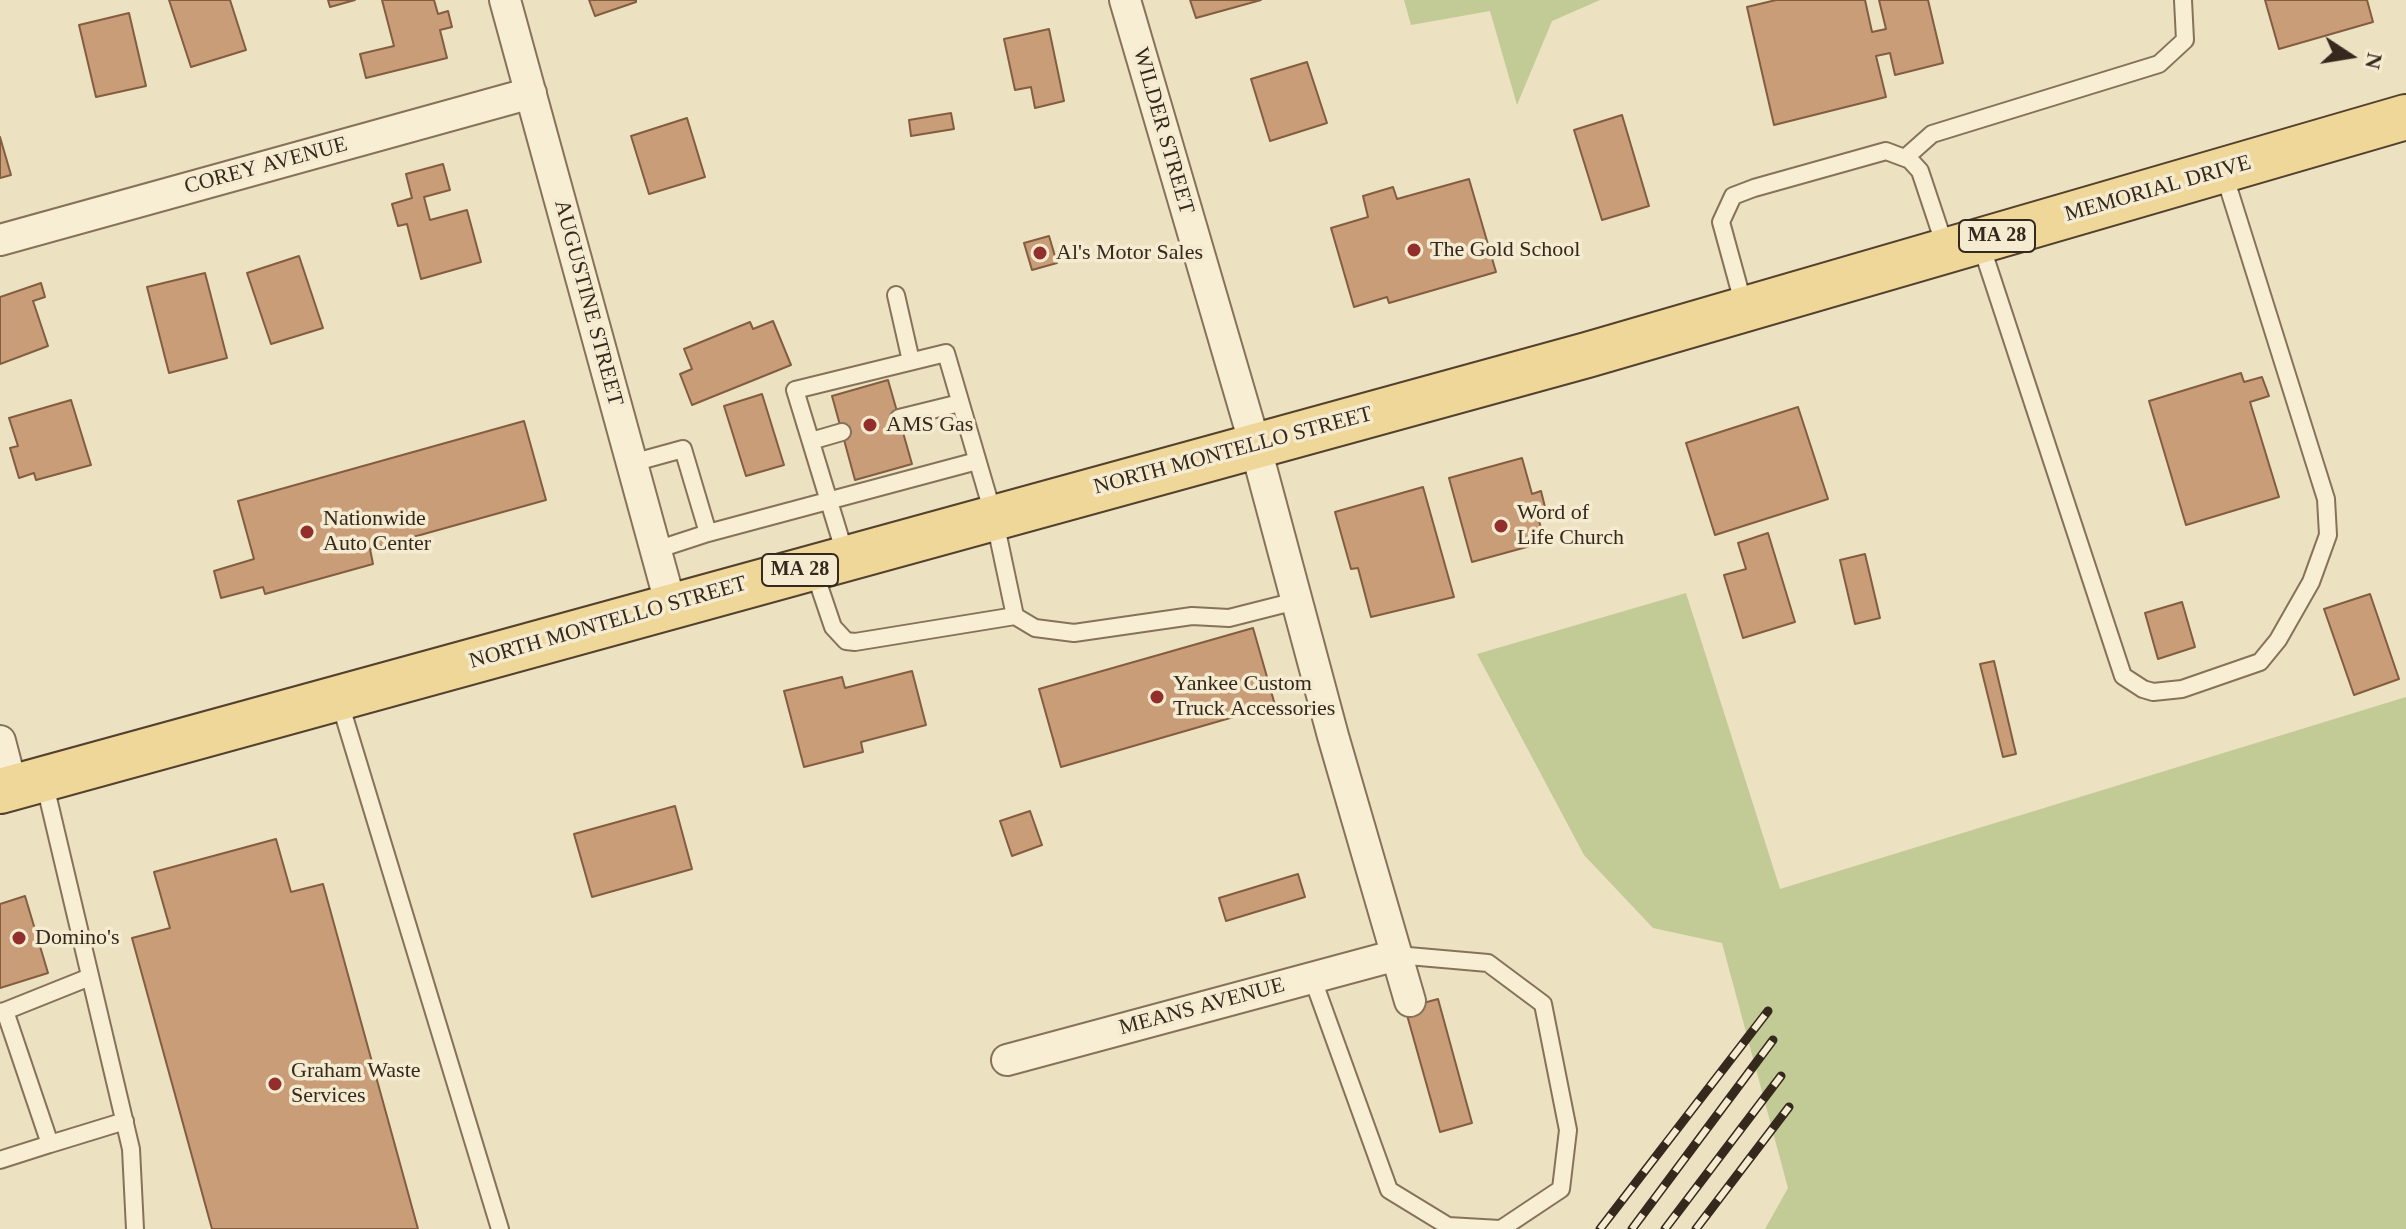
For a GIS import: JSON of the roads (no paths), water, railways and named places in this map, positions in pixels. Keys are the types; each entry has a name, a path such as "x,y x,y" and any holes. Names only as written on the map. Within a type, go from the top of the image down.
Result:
{"main road":[{"name":"MEMORIAL DRIVE","path":"1587,355 2406,117"},
{"name":"NORTH MONTELLO STREET","path":"19,786 1587,355"}],"street":[{"name":"AUGUSTINE STREET","path":"505,0 671,606"},
{"name":"WILDER STREET","path":"1125,0 1255,445 1410,1001"},
{"name":"COREY AVENUE","path":"0,240 531,93"},
{"path":"0,741 19,786"},
{"name":"MEANS AVENUE","path":"1007,1060 1397,955"}],"lane":[{"path":"1905,158 1932,134 2159,64 2185,40 2183,0"},
{"path":"1745,309 1721,222 1733,196 1886,151 1910,160 1920,171 1963,245 2123,676 2153,692 2182,689 2260,662 2278,640 2311,582 2328,535 2326,499 2223,170"},
{"path":"896,295 911,361"},
{"path":"1015,616 994,517 946,353 795,390 829,501 833,627 846,641 1015,616 1035,628 1074,633 1192,616 1229,618 1296,601"},
{"path":"899,418 960,403"},
{"path":"811,441 842,432"},
{"path":"632,463 683,449 708,533"},
{"path":"656,550 708,533 977,461"},
{"path":"339,698 500,1229"},
{"path":"19,786 90,977 131,1149 135,1229"},
{"path":"1312,977 1389,1190 1448,1226 1500,1229 1561,1189 1568,1130 1543,1004 1488,963 1397,955"},
{"path":"50,1144 2,1012 90,977"},
{"path":"0,1160 125,1121"}],"railway":[{"path":"1600,1229 1768,1011"},
{"path":"1632,1229 1773,1040"},
{"path":"1665,1229 1781,1076"},
{"path":"1696,1229 1789,1107"}],"place":[{"name":"The Gold School","path":"1414,250"},
{"name":"Al's Motor Sales","path":"1040,253"},
{"name":"AMS Gas","path":"870,425"},
{"name":"Word of Life Church","path":"1501,526"},
{"name":"Nationwide Auto Center","path":"307,532"},
{"name":"Yankee Custom Truck Accessories","path":"1157,697"},
{"name":"Domino's","path":"19,938"},
{"name":"Graham Waste Services","path":"275,1084"}]}
